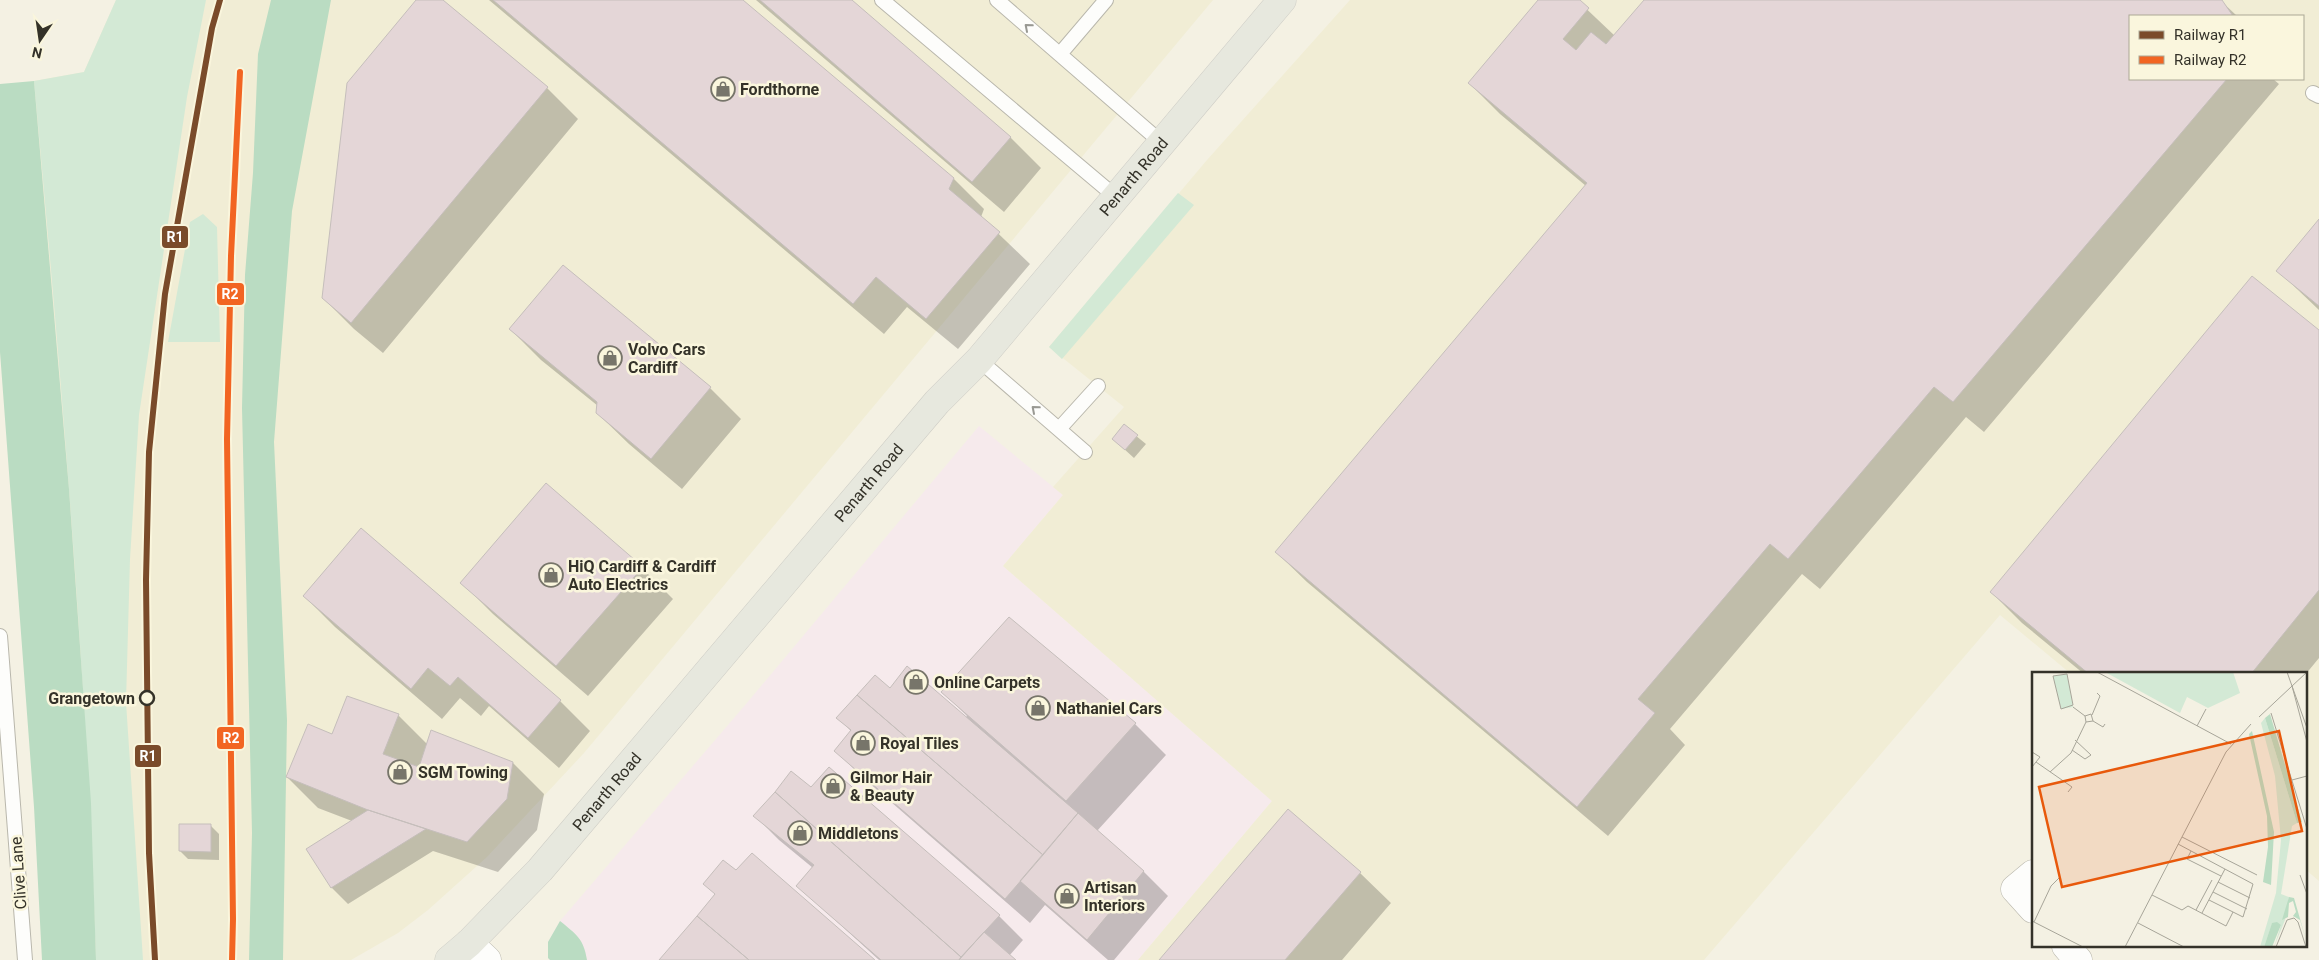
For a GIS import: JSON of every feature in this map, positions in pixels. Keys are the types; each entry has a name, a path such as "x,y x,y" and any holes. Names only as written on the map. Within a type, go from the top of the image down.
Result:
{"main road":[{"name":"Penarth Road","path":"468,954 938,402 980,360 1282,0"}],"street":[{"path":"2032,875 2015,889 2032,908"},
{"path":"2068,948 2078,960"}],"lane":[{"path":"882,0 1116,197"},
{"path":"997,0 1162,142"},
{"path":"1060,54 1106,0"},
{"path":"980,360 1085,452"},
{"path":"1059,429 1098,386"},
{"name":"Clive Lane","path":"0,636 25,960"}],"shaded area":[{"path":"116,0 1213,0 584,753 487,857 428,910 398,933 351,960 96,960 91,803 69,489 34,81 84,72"},
{"path":"1350,0 2319,0 2319,881 2306,870 2306,672 2069,672 2000,615 1704,960 1138,960 1272,801 1003,566 1063,495 1053,487 1124,407 1049,347 1207,160"},
{"path":"979,426 1063,495 1003,566 1272,801 1138,960 550,960 548,958 548,942 560,921 746,704"}],"green space":[{"path":"116,0 206,0 187,97 139,415 130,559 126,702 143,960 96,960 92,850 79,630 54,301 34,81 84,72"},
{"path":"271,0 331,0 292,211 274,442 287,720 283,960 249,960 252,833 242,408 245,275 253,173 258,54"},
{"path":"34,81 69,489 91,803 96,960 42,960 34,807 0,352 0,84"},
{"path":"1178,193 1194,205 1062,359 1049,347"},
{"path":"203,214 217,227 220,342 168,342 190,222"},
{"path":"560,921 581,942 587,960 550,960 548,958 548,942"}],"building":[{"path":"416,0 443,0 548,87 351,323 322,298 347,83"},
{"name":"Fordthorne","path":"493,0 743,0 954,178 949,189 1000,232 926,319 876,277 853,304"},
{"path":"760,0 852,0 1011,137 972,182"},
{"path":"1538,0 1580,0 1589,8 1563,39 1576,50 1591,32 1606,44 1644,0 2222,0 2232,15 2129,15 2129,80 2226,80 1953,402 1934,387 1788,559 1770,544 1638,699 1655,713 1577,807 1275,552 1587,183 1468,83"},
{"path":"2319,219 2319,306 2276,271"},
{"name":"Volvo Cars Cardiff","path":"563,265 711,387 651,459 596,413 597,402 509,329"},
{"path":"2252,276 2319,330 2319,590 2253,672 2087,672 1990,592"},
{"path":"1124,424 1138,435 1125,450 1112,439"},
{"name":"HiQ Cardiff & Cardiff Auto Electrics","path":"546,483 643,567 556,666 460,583"},
{"path":"361,528 561,700 528,738 458,677 450,686 428,668 411,689 303,596"},
{"name":"Nathaniel Cars","path":"1009,617 1136,723 1066,801 941,692"},
{"path":"907,666 1078,813 1043,855 857,695 875,675 890,688"},
{"path":"857,695 1043,855 1005,899 834,751 851,730 836,718"},
{"name":"SGM Towing","path":"347,696 399,714 383,754 419,767 431,730 513,762 507,799 467,842 368,810 286,777 308,724 332,734"},
{"path":"829,767 1000,915 961,957 775,792 791,771 811,787"},
{"path":"775,792 961,957 959,960 881,960 796,886 814,865 753,816"},
{"path":"1288,809 1361,872 1285,960 1159,960"},
{"path":"368,810 426,829 331,888 306,849"},
{"path":"1078,813 1144,871 1087,940 1020,881"},
{"path":"179,824 211,824 211,852 179,851"},
{"path":"752,853 875,960 749,960 697,916 715,894 703,884 723,860 736,870"},
{"path":"697,916 749,960 659,960"},
{"path":"984,932 1016,960 959,960"}],"rail line":[{"name":"R1","path":"155,960 149,853 146,580 149,452 165,294 212,28 220,0"},
{"name":"R2","path":"232,960 227,439 231,256 240,72"}],"place":[{"name":"Fordthorne","path":"723,89"},
{"name":"Volvo Cars Cardiff","path":"610,358"},
{"name":"HiQ Cardiff & Cardiff Auto Electrics","path":"551,575"},
{"name":"Online Carpets","path":"916,682"},
{"name":"Grangetown","path":"147,698"},
{"name":"Nathaniel Cars","path":"1038,708"},
{"name":"Royal Tiles","path":"863,743"},
{"name":"SGM Towing","path":"400,772"},
{"name":"Gilmor Hair & Beauty","path":"833,786"},
{"name":"Middletons","path":"800,833"},
{"name":"Artisan Interiors","path":"1067,896"}]}
